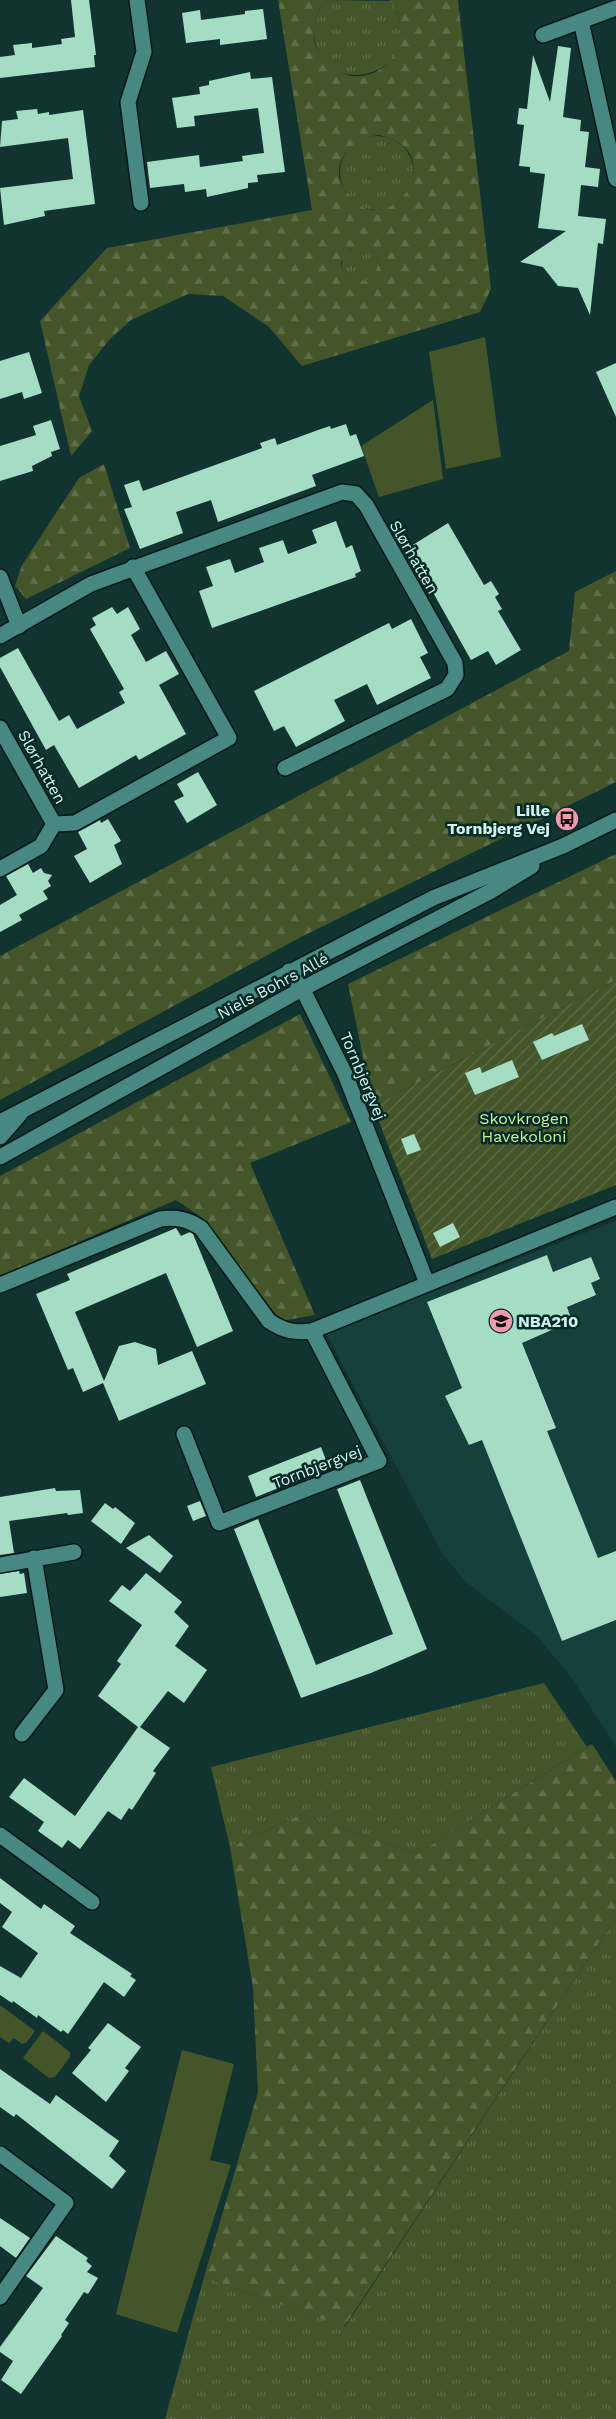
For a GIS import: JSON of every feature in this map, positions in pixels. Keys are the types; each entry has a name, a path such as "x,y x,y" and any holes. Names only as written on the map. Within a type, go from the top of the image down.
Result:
{"street":[{"path":"137,0 144,52 128,102 142,203"},
{"path":"543,35 616,8"},
{"path":"581,21 609,124 616,179"},
{"name":"Slørhatten","path":"0,636 91,584 133,567 342,492 356,494 366,505 455,663 456,675 447,689 285,768"},
{"name":"Slørhatten","path":"54,824 76,823 229,738 133,567"},
{"path":"0,578 19,626"},
{"name":"Slørhatten","path":"0,728 54,824"},
{"name":"Niels Bohrs Allé","path":"0,1122 433,898 563,846 616,820"},
{"name":"Slørhatten","path":"0,869 41,846 54,824"},
{"name":"Niels Bohrs Allé","path":"0,1157 302,989 491,891 563,846"},
{"name":"Tornbjergvej","path":"289,971 302,989 345,1074 427,1283"},
{"path":"0,1137 24,1109"},
{"path":"0,1285 160,1219 176,1217 188,1219 202,1228 269,1321 282,1330 295,1333 312,1330 616,1207"},
{"name":"Tornbjergvej","path":"184,1434 220,1523 379,1461 312,1330"},
{"path":"0,1565 74,1552"},
{"path":"22,1734 56,1690 34,1558"},
{"path":"0,1835 92,1902"},
{"path":"0,2154 66,2202 0,2297"}],"shaded area":[{"path":"616,1221 616,1747 569,1674 536,1635 466,1582 442,1553 326,1333"}],"green space":[{"path":"278,0 327,0 320,8 315,23 314,39 317,49 324,60 342,73 358,76 374,73 387,64 397,51 401,35 399,18 389,0 458,0 491,289 480,312 302,366 269,327 223,296 188,294 131,320 110,339 89,365 79,396 92,431 71,456 40,321 107,248 312,210","holes":["379,135 402,145 412,159 413,176 407,192 394,204 379,210 361,207 345,191 340,181 339,171 345,154 352,147 360,141","361,246 372,250 378,261 372,276 361,282 354,281 348,277 341,263 349,249"]},
{"path":"327,0 390,1 401,26 400,46 389,62 373,72 354,75 336,70 321,57 314,35 314,25 319,11"},
{"path":"377,136 398,142 408,152 414,173 408,194 398,204 377,210 356,204 346,194 340,173 346,152 356,142"},
{"path":"360,246 367,247 373,251 377,257 377,271 373,277 367,281 360,282 353,281 347,277 343,271 342,264 343,257 347,251 353,247"},
{"path":"485,337 501,457 446,469 429,352"},
{"path":"433,400 443,479 379,497 361,446"},
{"path":"104,464 130,548 26,599 15,586 22,565 79,478"},
{"path":"616,571 616,782 301,937 0,1100 0,956 569,651 575,592"},
{"path":"616,854 616,980 373,1106 348,984"},
{"name":"Skovkrogen Havekoloni","path":"616,980 616,1185 432,1259 373,1106"},
{"path":"300,1014 351,1122 250,1163 315,1315 281,1321 200,1216 176,1200 0,1276 0,1176"},
{"path":"544,1683 587,1747 417,1854 302,1814 230,1847 211,1767"},
{"path":"592,1744 616,1781 616,1917 344,2327 204,2277 258,2092 253,1988 230,1847 302,1814 417,1854"},
{"path":"616,1917 616,2419 165,2419 204,2277 345,2327"},
{"path":"0,2005 35,2031 26,2043 22,2044 14,2038 9,2043 0,2037"},
{"path":"43,2031 70,2052 70,2057 55,2077 49,2078 23,2058"},
{"path":"182,2050 234,2064 210,2160 231,2165 177,2333 116,2314"}],"building":[{"path":"71,0 89,0 96,55 94,55 95,67 0,78 0,57 15,55 13,45 32,43 32,48 62,44 61,39 75,37"},
{"path":"263,9 267,39 220,45 220,39 186,43 182,13 200,10 201,20 245,14 245,11"},
{"path":"558,46 571,48 563,117 581,120 580,131 589,132 585,167 600,169 598,187 581,185 578,216 606,219 603,244 598,243 590,315 578,288 558,286 543,267 520,262 566,231 538,228 545,174 530,172 530,167 519,166 524,125 517,124 519,108 527,109 533,55 550,102"},
{"path":"250,72 251,79 272,77 285,172 257,175 258,182 248,183 248,188 207,197 206,189 185,192 184,184 150,188 147,162 199,155 200,167 243,161 242,156 264,153 258,108 194,116 195,126 177,128 172,98 200,94 199,87 209,85 209,81"},
{"path":"37,109 38,114 49,112 49,115 83,110 95,204 44,211 45,216 4,225 0,188 73,179 68,138 0,147 2,121 18,119 16,111"},
{"path":"29,352 42,393 24,399 22,392 0,399 0,361"},
{"path":"616,363 616,417 596,372"},
{"path":"51,420 60,449 51,452 52,456 32,466 33,471 0,481 0,446 36,435 33,426"},
{"path":"346,424 350,436 356,434 364,456 312,475 316,486 218,522 211,500 176,512 183,533 140,549 124,509 132,507 124,485 139,480 143,491 262,448 260,443 275,438 277,445 330,426 331,429"},
{"path":"336,521 346,548 352,545 361,571 355,574 356,577 212,628 199,591 213,586 206,567 230,559 235,573 264,562 259,548 283,540 288,554 317,543 312,530"},
{"path":"448,523 484,585 491,581 499,594 495,597 502,609 498,611 521,650 496,665 488,651 471,660 408,548"},
{"path":"112,607 117,614 128,607 140,629 131,635 146,662 166,651 179,674 159,685 186,734 139,760 136,755 79,788 54,745 46,750 0,667 0,658 18,648 59,721 69,715 77,729 125,703 119,692 124,689 90,629 96,625 92,618"},
{"path":"411,619 428,653 420,657 431,678 377,705 367,684 334,700 345,721 296,747 284,726 274,731 254,691 389,623 392,629"},
{"path":"198,772 217,805 187,823 174,801 184,796 177,784"},
{"path":"108,819 121,841 114,845 122,864 90,883 74,856 87,849 78,832 100,820 101,823"},
{"path":"28,864 33,873 41,868 44,873 52,875 48,881 51,886 43,891 48,899 19,915 22,920 0,932 0,905 17,895 6,876"},
{"path":"582,1024 589,1040 542,1060 533,1042 552,1033 554,1036"},
{"path":"512,1060 519,1077 475,1095 465,1073 480,1067 482,1073"},
{"path":"414,1134 421,1150 407,1155 401,1139"},
{"path":"453,1223 460,1237 440,1247 433,1233"},
{"path":"176,1228 181,1236 190,1232 193,1234 233,1331 197,1347 166,1273 75,1312 104,1381 119,1346 135,1342 156,1349 158,1365 192,1351 206,1384 119,1421 103,1383 83,1392 73,1368 68,1370 36,1294 70,1280 67,1274"},
{"path":"547,1255 553,1272 591,1257 600,1279 591,1283 596,1295 567,1307 572,1321 522,1343 556,1428 547,1431 598,1558 616,1551 616,1620 562,1641 482,1440 469,1445 445,1396 462,1388 427,1302"},
{"path":"321,1447 329,1468 256,1497 248,1476"},
{"path":"360,1480 427,1649 371,1673 301,1698 234,1529 258,1519 316,1665 393,1634 337,1489"},
{"path":"55,1488 56,1491 80,1490 83,1513 68,1515 67,1513 9,1521 14,1553 0,1555 0,1497"},
{"path":"200,1501 206,1516 193,1521 187,1506"},
{"path":"105,1503 113,1509 115,1507 135,1523 121,1544 91,1521"},
{"path":"149,1535 173,1556 160,1573 126,1548"},
{"path":"19,1571 20,1574 24,1573 27,1593 0,1597 0,1574"},
{"path":"146,1573 182,1602 174,1612 189,1626 175,1646 207,1670 184,1703 168,1691 140,1727 170,1748 153,1771 156,1773 132,1810 129,1808 121,1820 108,1811 80,1849 68,1840 62,1848 38,1831 44,1822 9,1797 24,1778 75,1816 138,1727 98,1696 121,1664 117,1661 142,1625 109,1601 122,1585 130,1591"},
{"path":"0,1878 41,1909 44,1904 75,1926 70,1933 132,1974 130,1976 136,1980 124,1997 104,1982 68,2034 63,2030 61,2032 38,2015 37,2018 13,2001 12,2003 0,1995 0,1966 21,1978 38,1953 2,1927 12,1912 0,1903"},
{"path":"108,2023 141,2047 125,2068 129,2071 106,2102 72,2073 91,2050 88,2048"},
{"path":"0,2069 50,2104 56,2095 119,2141 109,2156 126,2171 112,2189 16,2114 14,2117 0,2107"},
{"path":"0,2218 30,2238 16,2258 0,2246"},
{"path":"56,2236 88,2258 86,2261 92,2266 87,2272 98,2278 88,2294 84,2292 65,2320 69,2323 62,2336 21,2394 1,2380 13,2361 0,2352 0,2347 43,2288 26,2276"}],"place":[{"name":"Lille Tornbjerg Vej","path":"567,819"},
{"name":"NBA210","path":"501,1321"}]}
